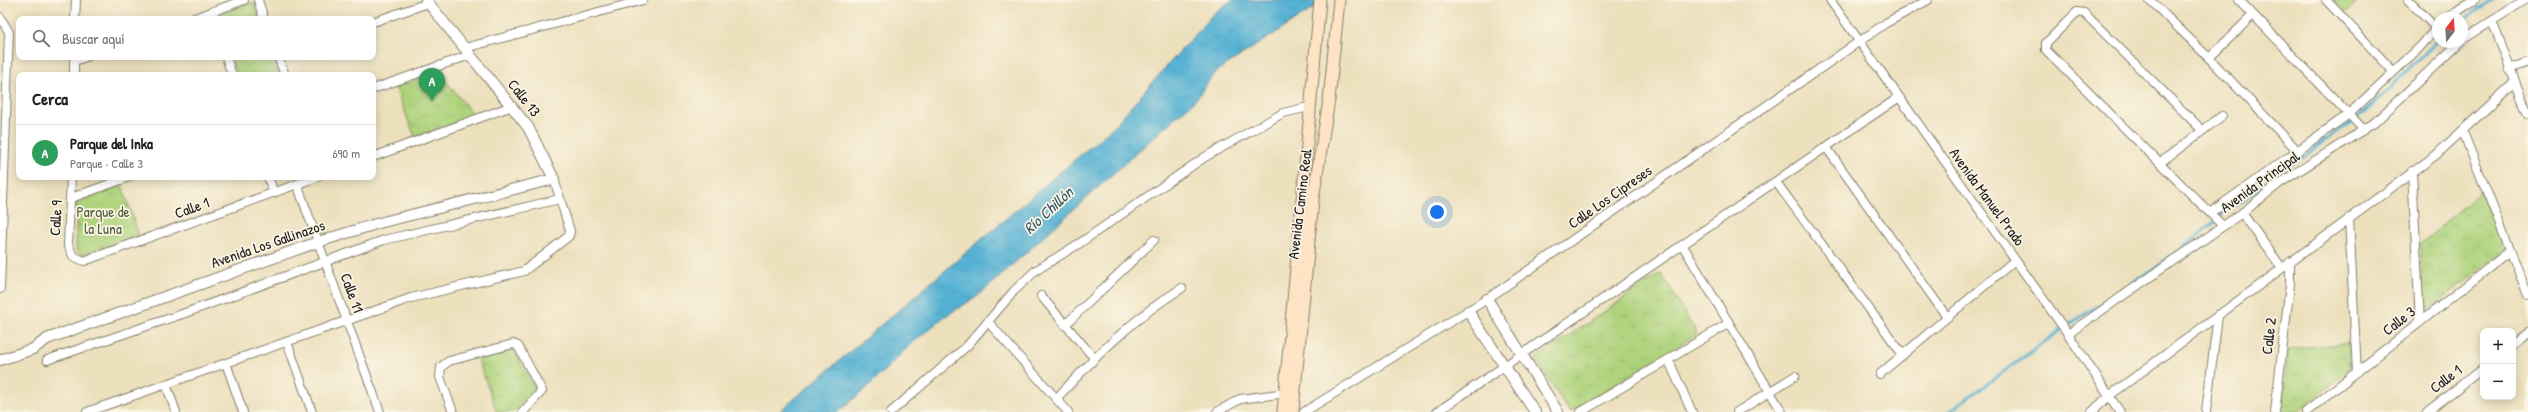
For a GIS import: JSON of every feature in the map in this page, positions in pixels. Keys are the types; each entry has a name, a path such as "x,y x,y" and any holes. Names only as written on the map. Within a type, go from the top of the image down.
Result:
{"main road":[{"name":"Avenida Camino Real","path":"1283,412 1286,393 1320,0"},
{"name":"Avenida Camino Real","path":"1293,412 1313,199 1329,100 1339,0"}],"street":[{"path":"75,16 76,0"},
{"path":"212,16 244,0"},
{"path":"258,0 263,16"},
{"path":"376,88 467,52 643,0"},
{"name":"Avenida Manuel Prado","path":"1830,0 1858,42 2068,334 2120,412"},
{"name":"Calle Los Cipreses","path":"1304,412 1487,299 1858,42 1886,23 1926,0"},
{"path":"2150,0 2209,58 2298,151"},
{"path":"2239,0 2361,128"},
{"path":"2326,0 2393,71"},
{"path":"2408,0 2432,22"},
{"path":"2456,12 2475,0"},
{"name":"Avenida Principal","path":"2468,36 2525,0"},
{"path":"376,21 427,1"},
{"name":"Calle 13","path":"347,321 411,298 524,270 565,241 570,231 554,179 528,127 427,1"},
{"path":"2202,130 2084,13 2078,12 2046,42 2046,50 2211,212 2222,226"},
{"path":"2209,58 2253,15"},
{"path":"0,17 3,29 9,32 0,289"},
{"path":"2492,21 2514,83 2528,115"},
{"name":"Avenida Principal","path":"2211,212 2351,116 2432,32"},
{"name":"Avenida Principal","path":"2068,334 2242,213 2310,163 2361,128 2383,116 2454,48"},
{"path":"74,60 74,72"},
{"path":"227,60 230,72"},
{"path":"279,60 284,72"},
{"path":"2509,69 2528,62"},
{"path":"2092,412 2109,396 2412,172 2463,132 2514,83"},
{"path":"1442,410 1505,365 1523,355 1898,98"},
{"path":"891,412 967,346 1014,291 1035,271 1080,243 1174,176 1276,117 1310,103"},
{"path":"376,156 512,106"},
{"path":"2160,162 2222,116"},
{"path":"2463,132 2528,295"},
{"path":"1826,147 1947,317"},
{"path":"2412,172 2420,322"},
{"name":"Avenida Los Gallinazos","path":"0,360 33,349 47,339 318,242 380,223 554,179"},
{"name":"Calle 9","path":"72,180 68,245 70,252 76,259"},
{"path":"71,198 121,180"},
{"path":"269,180 274,193"},
{"name":"Calle 1","path":"76,259 84,261 308,180"},
{"path":"1776,182 1903,355"},
{"name":"Calle 11","path":"297,184 380,412"},
{"path":"47,360 188,312 325,260 415,232 560,199"},
{"path":"2242,213 2282,268"},
{"path":"2349,218 2357,372"},
{"path":"1065,325 1154,240"},
{"path":"1683,246 1782,412"},
{"name":"Calle 3","path":"2306,412 2510,251"},
{"path":"1880,374 2014,260"},
{"name":"Calle 2","path":"2275,412 2290,284 2290,262"},
{"path":"1056,399 1094,358 1152,306 1182,288"},
{"path":"1041,296 1094,358"},
{"path":"1487,299 1558,412"},
{"path":"1468,311 1535,412"},
{"path":"2206,412 2218,316"},
{"path":"87,412 107,409 166,384 347,321"},
{"path":"988,323 1068,412"},
{"path":"1581,412 1669,361 1730,323"},
{"path":"2516,342 2528,332"},
{"path":"287,342 312,412"},
{"path":"453,412 440,377 441,367 449,361 513,344 518,346 542,391 523,412"},
{"path":"1669,361 1692,412"},
{"path":"226,363 243,412"},
{"name":"Calle 1","path":"2427,412 2480,370"},
{"path":"1737,412 1795,376"},
{"path":"166,384 176,412"},
{"path":"1217,412 1240,398 1286,393"}],"green space":[{"path":"2333,0 2358,0 2346,13"},
{"path":"253,2 258,16 216,16"},
{"path":"232,60 274,60 278,72 236,72"},
{"path":"439,72 474,116 415,137 395,87"},
{"name":"Parque de la Luna","path":"122,185 139,236 82,255 76,251 76,202"},
{"path":"2481,191 2505,250 2424,313 2420,245"},
{"path":"1661,273 1697,334 1570,412 1535,359"},
{"path":"2349,343 2350,369 2298,412 2280,412 2289,349"},
{"path":"514,350 536,390 514,412 497,412 478,360"}],"water":[{"name":"Río Chillón","path":"1232,0 1326,0 1214,73 1197,98 978,296 944,317 910,345 866,389 838,412 779,412 1111,129 1214,13"}],"waterway":[{"path":"2468,16 2493,0"},
{"path":"1948,412 2064,328 2166,261 2217,220 2223,212 2258,190 2275,174 2308,154 2332,134 2349,125 2376,102 2432,45"}],"place":[{"name":"Parque del Inka","path":"432,101"}]}
